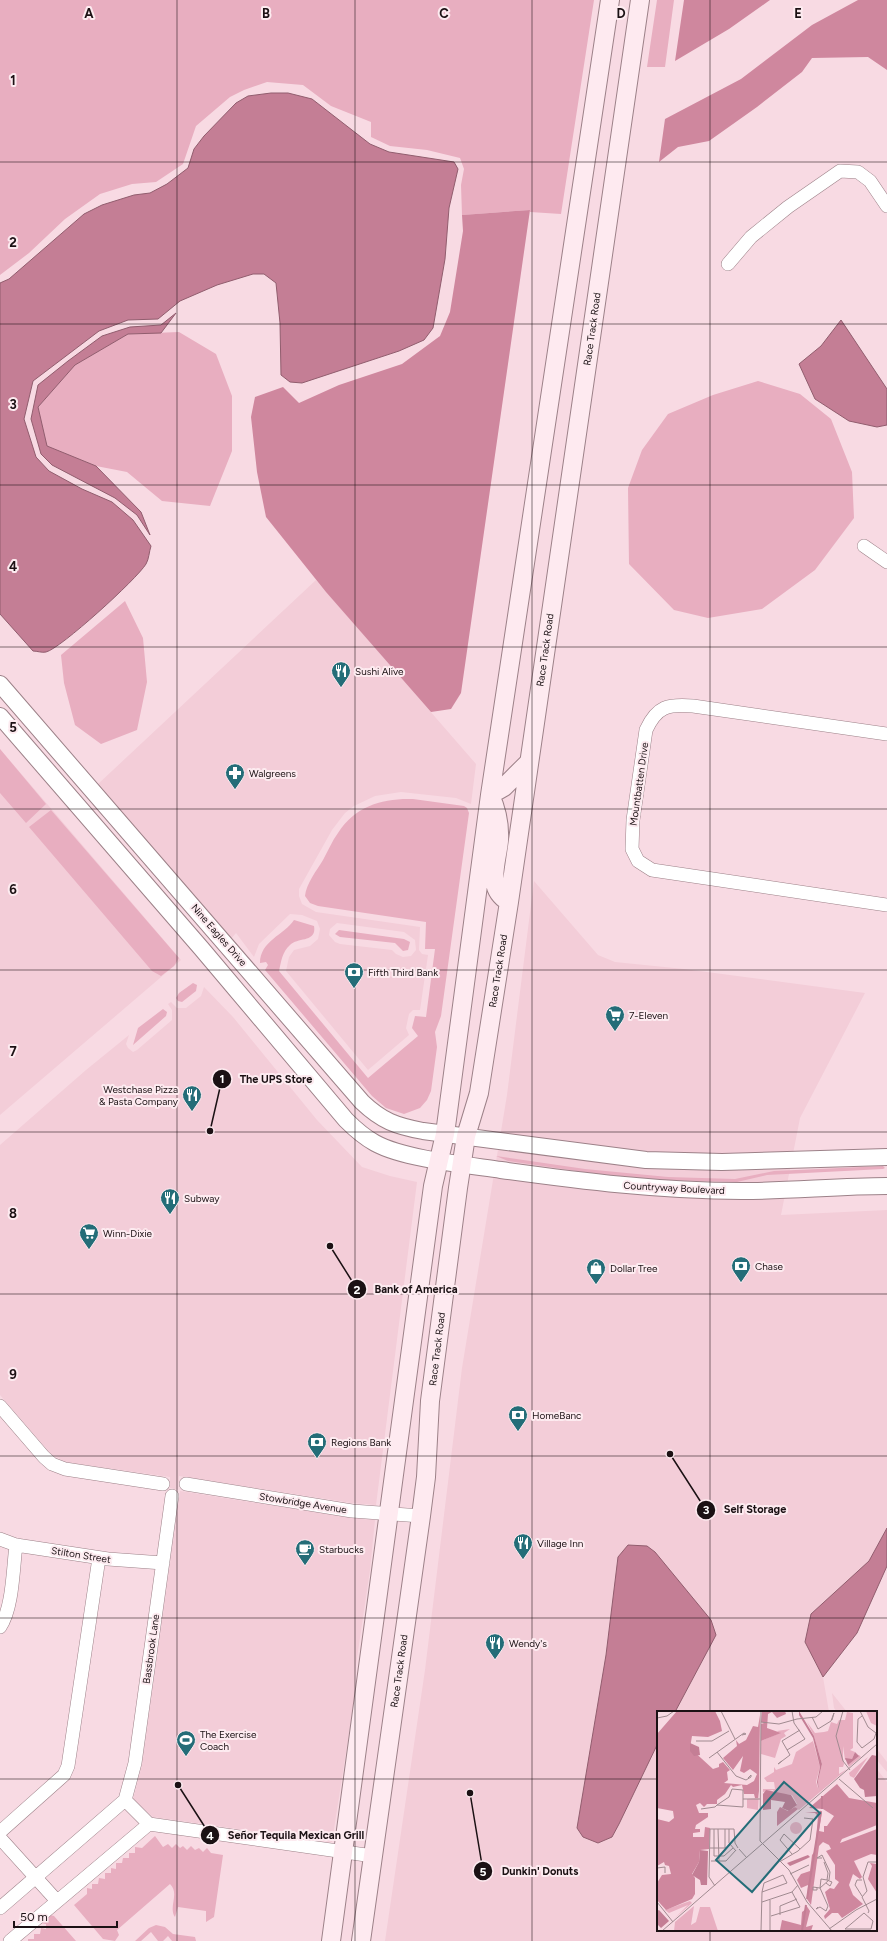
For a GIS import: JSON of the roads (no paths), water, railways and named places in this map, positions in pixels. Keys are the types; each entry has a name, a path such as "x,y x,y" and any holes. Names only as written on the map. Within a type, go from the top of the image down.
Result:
{"main road":[{"path":"331,1941 433,1186 445,1134 490,795 610,0"},
{"name":"Race Track Road","path":"360,1941 421,1516 426,1476 430,1401 462,1163 466,1136 479,1094 509,902 640,0"},
{"path":"597,86 627,88"},
{"path":"490,795 508,783 528,763"},
{"path":"490,795 497,811 499,826 494,885 502,898 509,902"}],"street":[{"path":"728,264 751,237 788,207 840,171 858,172 870,181 887,206"},
{"path":"864,546 887,562"},
{"name":"Nine Eagles Drive","path":"0,684 373,1112 401,1127 466,1136"},
{"path":"0,711 14,700"},
{"name":"Mountbatten Drive","path":"887,734 693,706 678,705 664,708 652,717 646,730 633,820 632,848 638,861 652,870 887,905"},
{"path":"0,716 201,948 346,1120 375,1144 411,1154 462,1163"},
{"path":"466,1136 646,1160 722,1162 887,1157"},
{"name":"Countryway Boulevard","path":"462,1163 587,1182 651,1187 734,1191 887,1186"},
{"path":"734,1191 776,1180 887,1175"},
{"path":"0,1406 52,1464 65,1469 163,1484"},
{"name":"Stowbridge Avenue","path":"186,1484 352,1511 421,1516"},
{"name":"Bassbrook Lane","path":"125,1800 135,1763 172,1496"},
{"name":"Stilton Street","path":"0,1539 16,1545 99,1558 163,1563"},
{"path":"0,1627 3,1622 8,1602 16,1545"},
{"path":"0,1832 64,1776 68,1766 99,1558"},
{"path":"0,1908 125,1800 149,1824 372,1856"},
{"path":"10,1941 149,1824"},
{"path":"0,1838 37,1877 57,1901"}],"place":[{"name":"Sushi Alive","path":"341,688"},
{"name":"Walgreens","path":"235,790"},
{"name":"Fifth Third Bank","path":"354,989"},
{"name":"7-Eleven","path":"615,1032"},
{"name":"Westchase Pizza & Pasta Company","path":"192,1112"},
{"name":"The UPS Store","path":"210,1131"},
{"name":"Subway","path":"170,1215"},
{"name":"Bank of America","path":"330,1246"},
{"name":"Winn-Dixie","path":"89,1250"},
{"name":"Chase","path":"741,1283"},
{"name":"Dollar Tree","path":"596,1285"},
{"name":"HomeBanc","path":"518,1432"},
{"name":"Self Storage","path":"670,1454"},
{"name":"Regions Bank","path":"317,1459"},
{"name":"Village Inn","path":"523,1560"},
{"name":"Starbucks","path":"305,1566"},
{"name":"Wendy's","path":"495,1660"},
{"name":"The Exercise Coach","path":"186,1757"},
{"name":"Señor Tequila Mexican Grill","path":"178,1785"},
{"name":"Dunkin' Donuts","path":"470,1793"}]}
